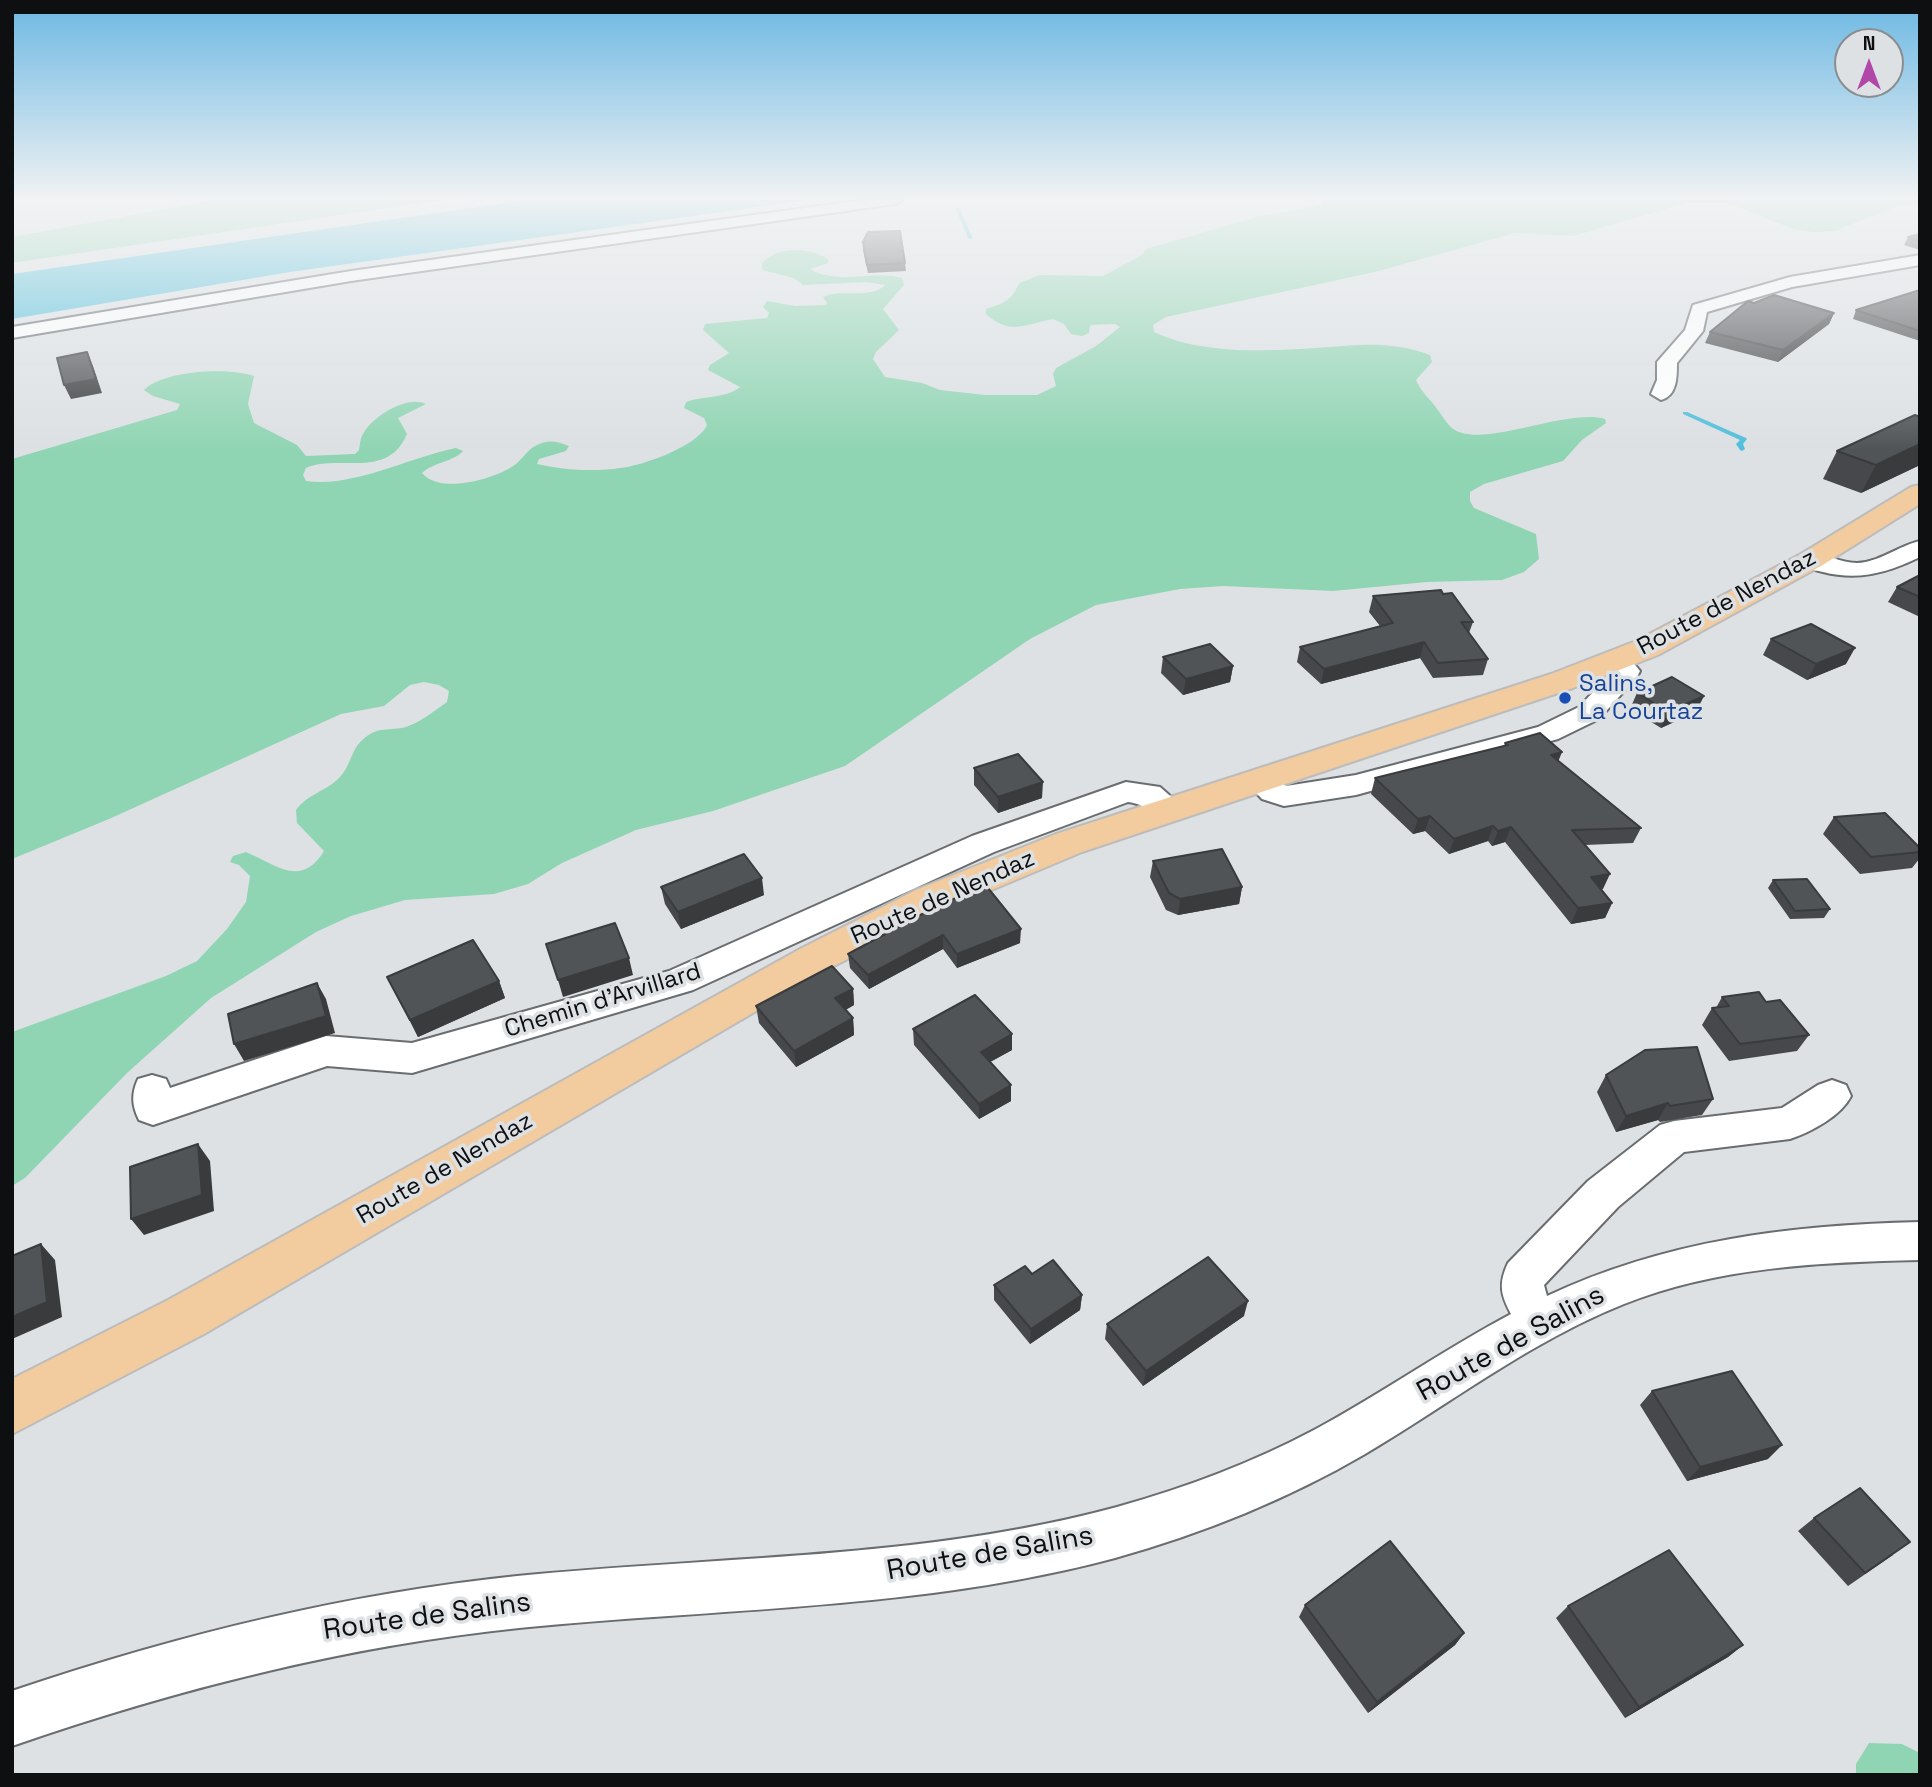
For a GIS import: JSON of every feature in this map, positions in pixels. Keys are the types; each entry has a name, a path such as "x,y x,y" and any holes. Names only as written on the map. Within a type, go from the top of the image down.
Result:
{"main road":[{"name":"Route de Nendaz","path":"12,1408 186,1317 873,928 983,876 1169,809 1614,661 1719,612 1811,561 1920,493"}],"street":[{"path":"12,333 307,283"},
{"path":"1661,394 1667,380 1667,362 1694,331 1699,309 1785,283"},
{"path":"1811,561 1839,570 1857,572 1879,568 1920,548"},
{"name":"Chemin d'Arvillard","path":"152,1090 153,1109 326,1051 412,1058 680,981 983,844 1126,792 1149,793 1169,809"},
{"path":"1539,1325 1522,1292 1523,1277 1602,1194 1674,1137 1790,1123 1832,1096"},
{"name":"Route de Salins","path":"12,1720 204,1658 380,1621 514,1602 947,1565 1041,1550 1097,1537 1197,1507 1292,1466 1367,1426 1539,1325 1609,1289 1688,1264 1798,1247 1920,1241"}],"green space":[{"path":"875,283 904,283 883,309 899,330 876,352 873,359 885,377 922,383 940,390 985,395 1037,395 1056,386 1053,374 1056,368 1096,346 1120,327 1115,324 1090,325 1089,333 1082,336 1071,334 1064,324 1053,319 1010,327 986,314 986,309 1010,298 1019,283 1322,283 1166,317 1153,325 1154,332 1195,345 1240,350 1380,345 1430,355 1432,362 1416,380 1450,426 1469,434 1506,432 1589,417 1605,419 1606,423 1582,440 1563,461 1484,484 1470,492 1470,501 1474,508 1536,534 1539,559 1524,572 1502,580 1427,582 1333,591 1223,586 1180,589 1096,605 1030,639 845,766 713,811 636,830 562,863 528,884 494,894 405,900 351,916 316,932 211,998 127,1073 25,1178 12,1186 12,1032 166,976 197,961 227,929 246,902 250,876 239,865 230,862 233,856 246,852 287,870 306,869 324,851 297,823 296,810 339,778 356,748 366,737 374,732 402,728 417,722 447,702 449,691 439,685 424,682 410,685 384,706 341,714 109,819 12,859 12,459 177,410 180,404 153,396 144,390 166,378 214,371 254,376 248,404 254,423 297,445 306,456 355,454 359,450 363,434 382,414 410,402 426,404 398,418 407,434 398,448 387,457 361,463 319,464 306,468 303,475 306,481 324,482 362,476 456,448 463,451 422,473 430,480 441,483 468,482 507,470 534,447 549,442 569,446 566,451 539,459 537,464 568,469 620,468 668,454 702,433 707,425 704,418 684,408 686,402 728,393 740,387 708,370 710,365 729,353 703,330 705,324 767,318 769,313 763,307 767,301 795,306 826,305 823,297 830,295 872,292 885,285"},
{"path":"1869,1743 1902,1744 1920,1753 1920,1775 1856,1775 1856,1764"}],"water":[{"path":"12,283 223,283 12,319"}],"building":[{"path":"1920,290 1920,331 1856,310"},
{"path":"1774,295 1834,313 1783,350 1710,332 1748,301 1754,303"},
{"path":"87,352 96,379 64,385 57,358"},
{"path":"1915,415 1920,417 1920,444 1876,465 1837,451"},
{"path":"1920,575 1920,597 1897,587"},
{"path":"1441,590 1443,594 1452,593 1473,622 1461,622 1488,659 1438,663 1424,642 1324,669 1300,647 1393,623 1373,596"},
{"path":"1811,624 1855,648 1816,664 1771,639"},
{"path":"1210,644 1233,666 1186,679 1163,657"},
{"path":"1672,677 1704,696 1668,712 1637,693"},
{"path":"1540,733 1562,752 1551,755 1641,828 1572,830 1610,874 1591,877 1612,903 1578,908 1511,827 1498,831 1493,826 1454,839 1430,816 1418,819 1375,778 1508,745 1505,743"},
{"path":"1018,754 1043,782 998,797 974,768"},
{"path":"1885,813 1920,848 1920,852 1871,857 1834,817"},
{"path":"1222,849 1242,887 1180,899 1169,893 1153,861"},
{"path":"744,854 762,878 678,912 661,887"},
{"path":"1807,879 1830,909 1795,911 1773,880"},
{"path":"977,888 978,891 988,888 1021,929 957,954 943,935 868,975 848,954 926,912"},
{"path":"615,923 629,958 558,980 546,944"},
{"path":"473,940 499,981 410,1020 387,977"},
{"path":"832,966 853,989 835,998 853,1018 794,1051 756,1006"},
{"path":"317,983 326,1016 234,1044 228,1014"},
{"path":"1759,992 1766,1002 1780,1000 1809,1035 1740,1044 1712,1008 1729,1006 1722,997"},
{"path":"975,995 1012,1034 981,1052 1011,1085 979,1104 913,1029"},
{"path":"1697,1047 1713,1099 1670,1106 1668,1103 1626,1116 1606,1075 1645,1050"},
{"path":"198,1144 202,1195 131,1219 130,1167"},
{"path":"41,1244 47,1302 12,1317 12,1256"},
{"path":"1208,1257 1248,1301 1146,1371 1107,1324"},
{"path":"1053,1260 1082,1295 1031,1329 994,1285 1025,1266 1032,1274"},
{"path":"1732,1371 1782,1445 1700,1467 1652,1391"},
{"path":"1860,1488 1910,1542 1865,1573 1814,1518"},
{"path":"1390,1541 1464,1633 1377,1702 1305,1605"},
{"path":"1669,1550 1743,1645 1639,1707 1568,1606"}],"waterway":[{"path":"1685,413 1744,439 1739,444 1742,449"}],"place":[{"name":"Salins, La Courtaz","path":"1565,698"}]}
